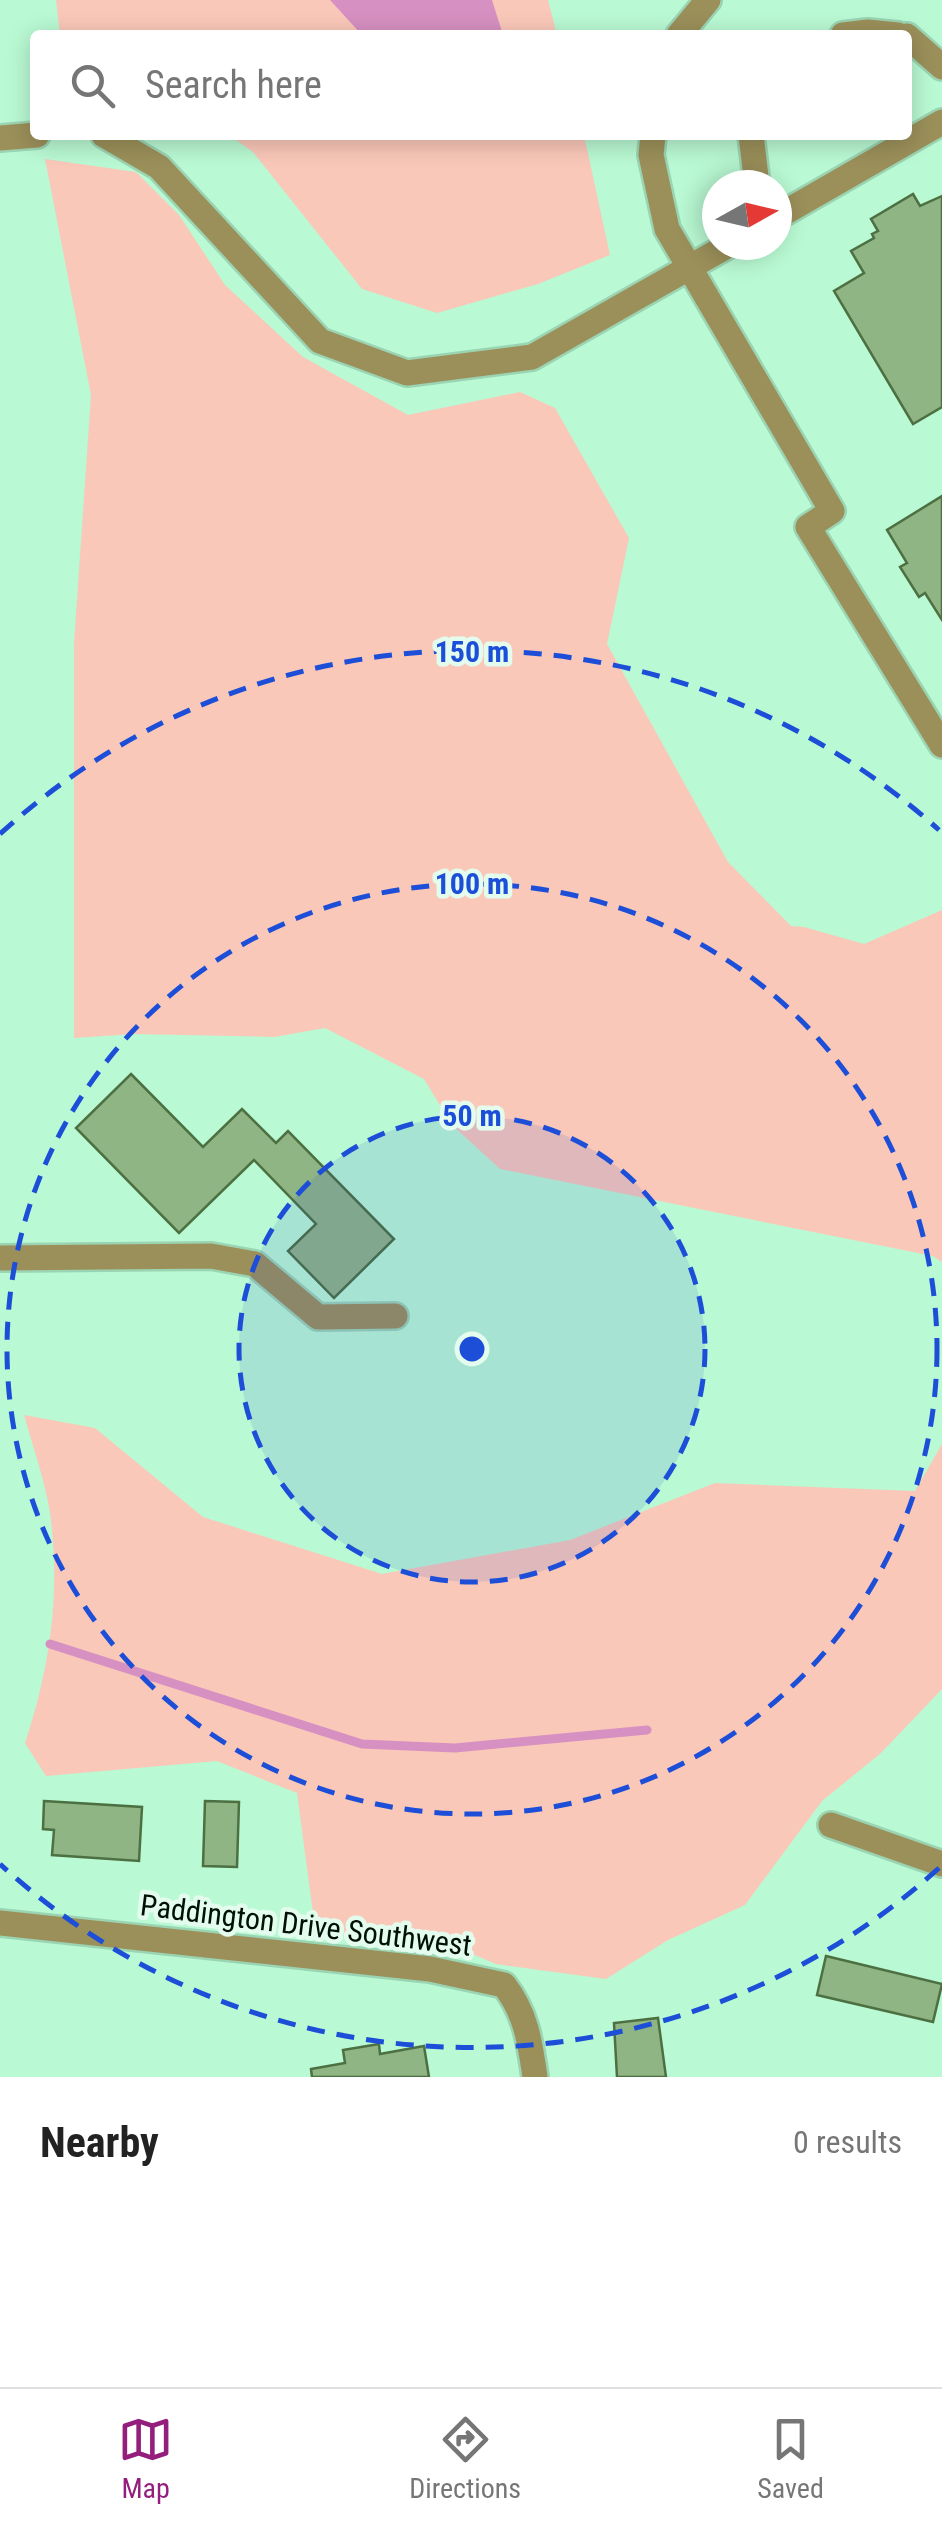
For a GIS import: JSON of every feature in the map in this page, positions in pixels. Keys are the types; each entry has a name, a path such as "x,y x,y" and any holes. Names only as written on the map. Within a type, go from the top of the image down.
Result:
{"street":[{"path":"684,30 708,0"},
{"path":"912,40 942,67"},
{"path":"912,139 942,122"},
{"path":"0,138 30,136"},
{"path":"113,140 159,167 320,342 407,373 532,358 703,260"},
{"path":"652,140 651,155 667,229 832,511 808,528 942,746"},
{"path":"752,140 754,170"},
{"path":"792,208 911,140"},
{"path":"0,1258 211,1256 255,1264 318,1317 394,1316"},
{"path":"831,1824 942,1864"},
{"name":"Paddington Drive Southwest","path":"0,1922 430,1969 504,1985 517,2002 528,2030 535,2077"}],"shaded area":[{"path":"56,0 548,0 556,30 59,30"},
{"path":"330,0 492,0 501,30 357,30"},
{"path":"236,140 585,140 610,255 538,284 437,313 362,289 253,152"},
{"path":"45,159 136,172 179,215 225,285 303,357 408,415 520,392 555,408 629,538 607,644 728,862 791,926 864,944 942,910 942,1262 933,1256 500,1169 452,1125 424,1079 325,1028 274,1037 133,1034 74,1038 74,643 91,395"},
{"path":"24,1415 95,1428 203,1517 382,1574 570,1540 715,1483 915,1491 942,1444 942,1689 881,1753 822,1801 745,1905 668,1940 606,1979 496,1964 427,1935 336,1934 313,1913 297,1793 217,1761 46,1776 25,1743 47,1658 54,1572 48,1501"}],"building":[{"path":"913,194 920,206 942,196 942,407 913,424 834,291 864,273 851,251 874,238 872,234 878,231 871,219"},
{"path":"942,496 942,620 925,593 919,597 900,567 907,563 887,530"},
{"path":"131,1074 203,1147 242,1109 276,1143 288,1131 394,1239 334,1298 288,1251 316,1224 254,1160 179,1233 76,1128"},
{"path":"44,1801 142,1807 139,1861 52,1855 54,1830 43,1829"},
{"path":"205,1801 239,1802 237,1867 203,1866"},
{"path":"826,1956 942,1984 933,2022 817,1995"},
{"path":"658,2018 666,2077 617,2077 614,2023"},
{"path":"379,2044 380,2054 424,2046 429,2077 312,2077 311,2069 345,2063 343,2050"}],"waterway":[{"path":"50,1644 362,1744 455,1748 647,1730"}]}
